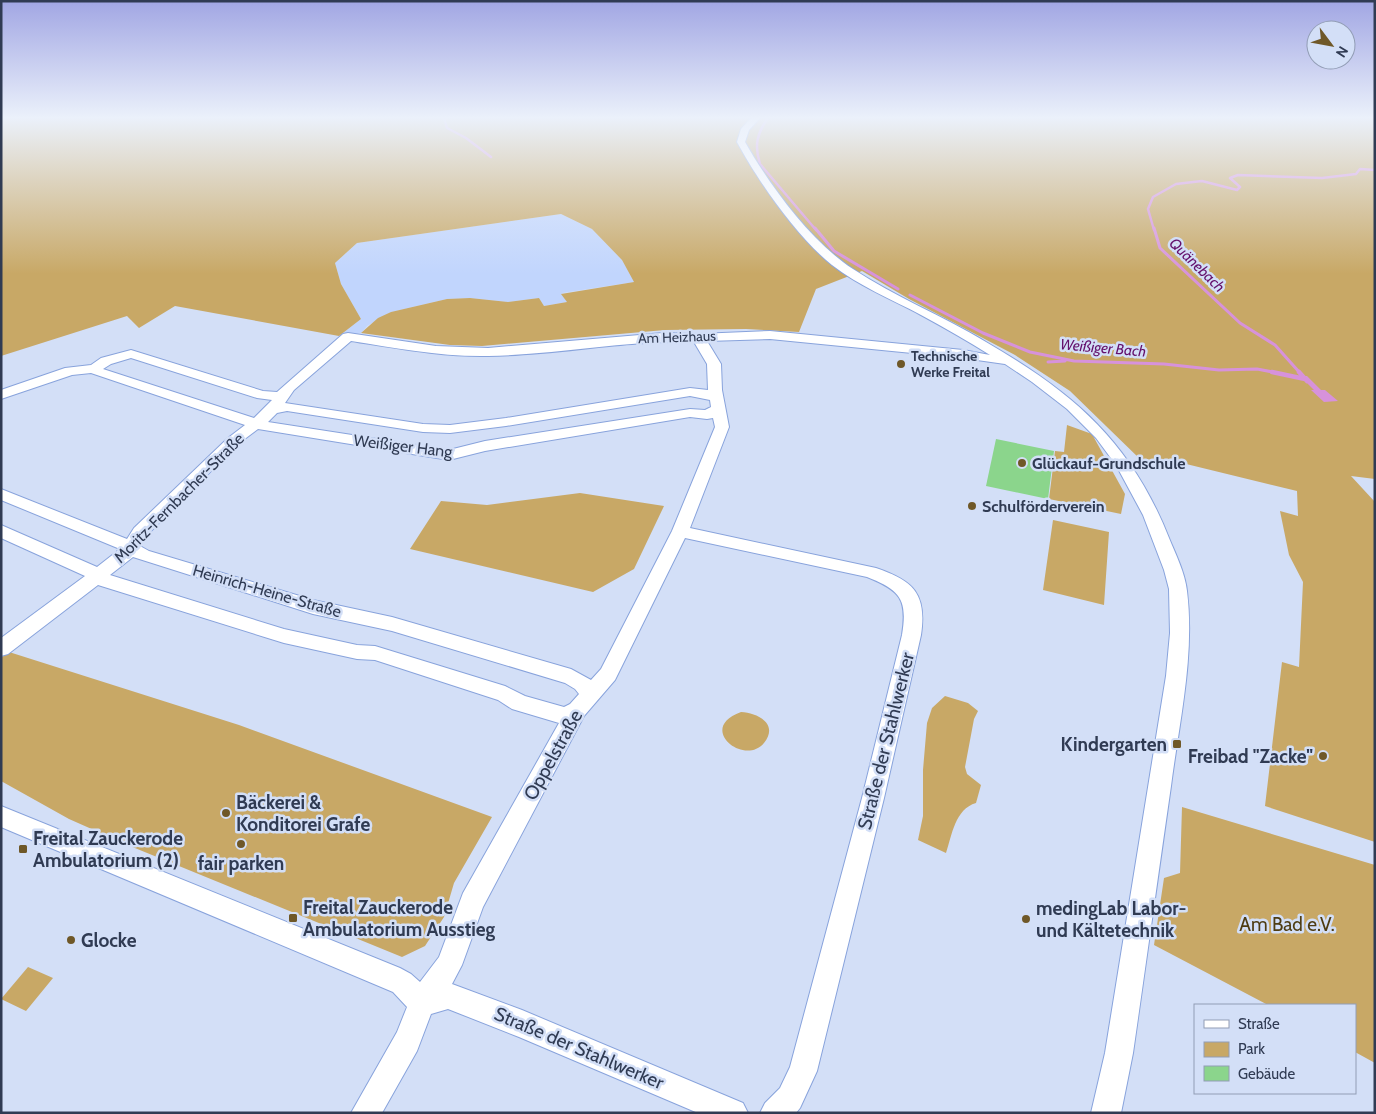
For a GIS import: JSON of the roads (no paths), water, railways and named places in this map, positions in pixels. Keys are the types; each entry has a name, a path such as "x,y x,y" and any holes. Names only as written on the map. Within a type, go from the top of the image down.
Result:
{"street":[{"path":"756,170 786,210 830,258 857,276 939,320 1007,360 1081,415 1110,447 1132,477 1174,572 1178,591 1180,642 1176,676 1119,1053 1106,1113"},
{"name":"Am Heizhaus","path":"348,337 436,350 488,352 613,340 770,335 1007,360"},
{"name":"Moritz-Fernbacher-Straße","path":"1,649 99,575 131,547 140,532 232,441 256,425 277,402 348,337"},
{"name":"Oppelstraße","path":"366,1113 407,1041 422,1003 449,965 462,934 470,906 584,702 608,674 680,531 722,427 717,403 714,364 698,338"},
{"name":"Weißiger Hang","path":"1,395 70,371 100,365 131,354 262,394 287,407 417,427 450,429 506,422 690,392 708,394 717,403 707,415 680,414 485,446 449,455 256,425 99,373 100,365"},
{"name":"Heinrich-Heine-Straße","path":"1,494 131,547 143,555 274,596 313,607 392,624 571,676 582,683 584,702"},
{"path":"1,531 99,575 107,582 284,636 357,652 375,653 505,694 518,703 565,716 584,702"},
{"name":"Straße der Stahlwerker","path":"680,531 890,578 908,591 914,601 913,631 910,645 878,780 806,1062 790,1098 775,1113"},
{"path":"1,816 391,977 402,983 422,1003"},
{"name":"Straße der Stahlwerker","path":"422,1003 448,996 522,1024 733,1113"}],"waterway":[{"name":"Weißiger Bach","path":"765,170 816,230"},
{"name":"Quänebach","path":"1154,230 1148,209 1153,197 1176,184 1202,181 1237,190 1240,187 1230,178 1238,175 1322,178 1356,174 1359,170"},
{"name":"Weißiger Bach","path":"815,228 834,251 898,289"},
{"name":"Quänebach","path":"1154,228 1160,248 1240,323 1275,345 1300,373"},
{"name":"Weißiger Bach","path":"910,295 983,333 1030,352 1074,361 1164,364 1219,370 1257,369 1278,373"},
{"name":"Weißiger Bach","path":"1048,362 1065,361"},
{"name":"Weißiger Bach","path":"1272,372 1305,379"},
{"name":"Quänebach","path":"1299,372 1307,381"}],"place":[{"name":"Technische Werke Freital","path":"901,364"},
{"name":"Glückauf-Grundschule","path":"1022,463"},
{"name":"Schulförderverein","path":"972,506"},
{"name":"Kindergarten","path":"1177,744"},
{"name":"Freibad \"Zacke\"","path":"1323,756"},
{"name":"Bäckerei & Konditorei Grafe","path":"226,813"},
{"name":"fair parken","path":"241,844"},
{"name":"Freital Zauckerode Ambulatorium (2)","path":"23,849"},
{"name":"Freital Zauckerode Ambulatorium Ausstieg","path":"293,918"},
{"name":"medingLab Labor- und Kältetechnik","path":"1026,919"},
{"name":"Glocke","path":"71,940"}],"park label":[{"name":"Am Bad e.V.","path":"1287,924"}]}
